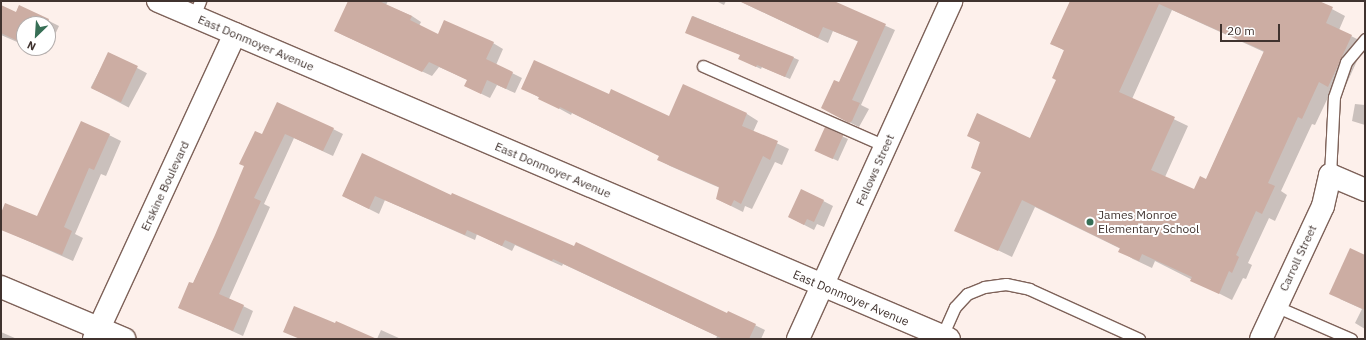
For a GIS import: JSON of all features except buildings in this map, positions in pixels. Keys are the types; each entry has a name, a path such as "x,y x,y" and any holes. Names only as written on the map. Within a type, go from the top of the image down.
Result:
{"street":[{"name":"East Donmoyer Avenue","path":"158,1 197,9 235,34 945,337"},
{"name":"Fellows Street","path":"798,339 885,146 946,2"},
{"name":"Erskine Boulevard","path":"97,334 235,34"},
{"path":"1330,175 1365,190"},
{"name":"Carroll Street","path":"1261,339 1275,306 1323,206 1330,175"},
{"path":"1,286 97,334 124,339"}],"lane":[{"path":"1330,175 1334,96 1346,62 1365,39"},
{"path":"703,66 885,146"},
{"path":"945,337 955,307 967,294 984,287 1006,284 1029,289 1139,339"},
{"path":"1275,306 1351,339"}],"place":[{"name":"James Monroe Elementary School","path":"1090,222"}]}
